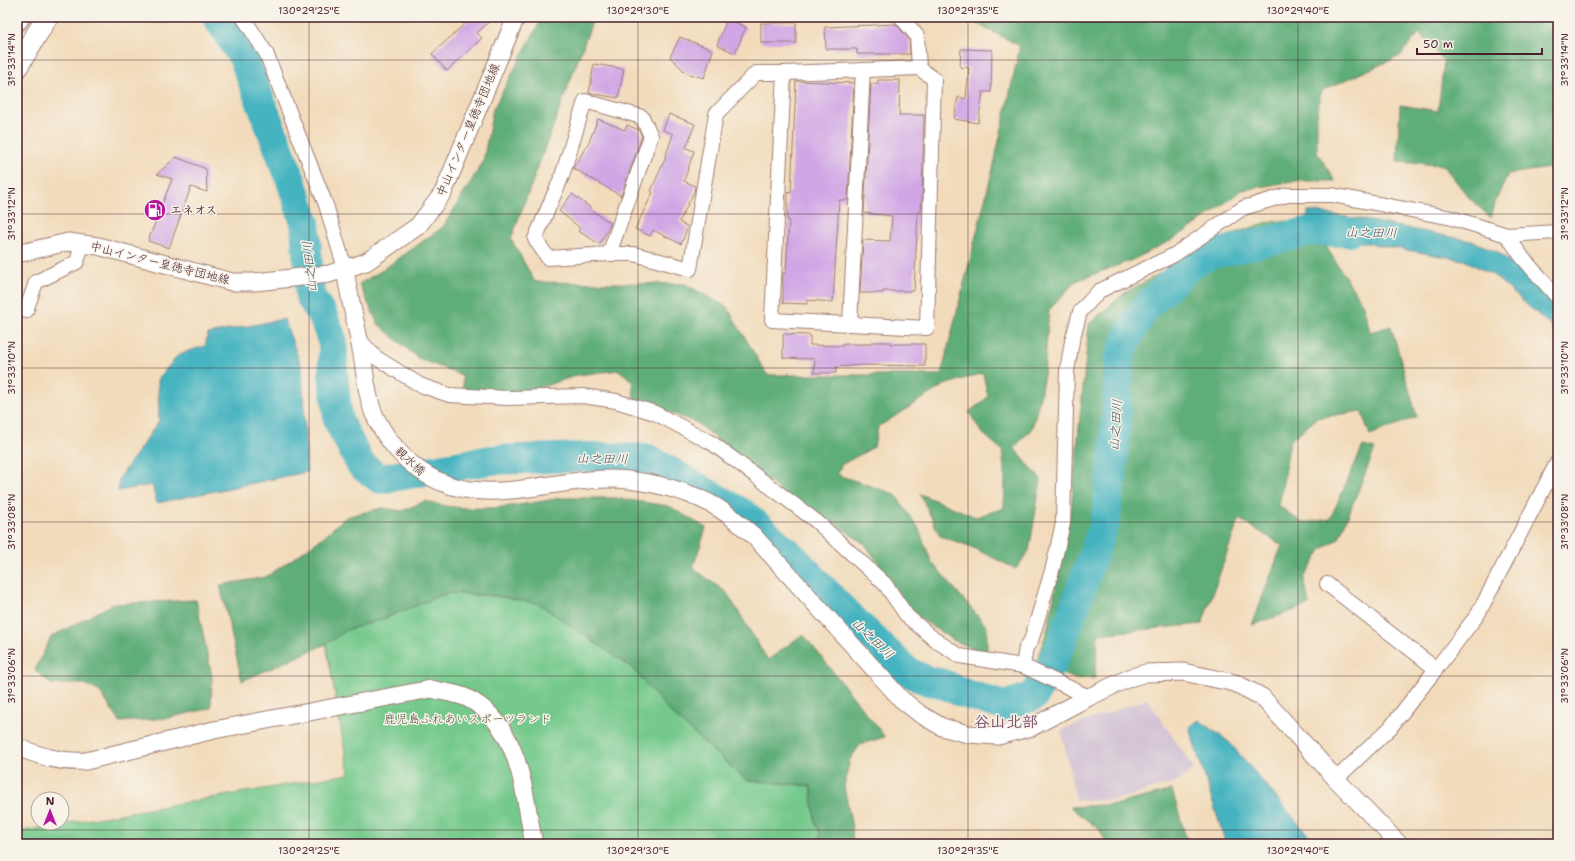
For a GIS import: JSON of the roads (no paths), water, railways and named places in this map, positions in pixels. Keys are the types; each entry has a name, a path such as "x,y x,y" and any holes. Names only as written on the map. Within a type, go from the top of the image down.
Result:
{"main road":[{"path":"17,67 47,17"}],"street":[{"path":"243,17 266,53 326,205 337,272"},
{"name":"中山インター皇徳寺団地線","path":"17,254 68,242 105,248 232,282 255,282 299,278 337,272 366,262 418,226 443,193 516,17"},
{"path":"901,17 917,36 919,68"},
{"path":"608,254 651,136 642,117 585,101 562,176 535,239 548,258 608,254 634,254 690,269 716,114 756,73 919,68 934,79 927,328 772,320 784,73"},
{"path":"850,324 863,70"},
{"path":"1029,668 1026,647 1031,641 1053,567 1063,523 1067,371 1072,341 1080,312 1099,291 1174,255 1243,208 1286,195 1339,196 1452,218 1507,235 1558,232"},
{"path":"1507,235 1522,257 1558,298"},
{"path":"26,311 36,282 78,262 82,244"},
{"name":"親水橋","path":"337,272 359,339 374,413 387,437 404,458 428,477 471,491 502,491 599,479 628,480 662,487 697,497 726,513 753,535 902,699 920,714 942,727 968,734 998,736 1015,733 1032,727 1089,697 1129,678 1146,672 1183,672 1235,683 1262,698 1336,779 1399,844"},
{"path":"359,339 375,357 400,373 420,385 449,395 508,398 583,396 616,401 655,413 712,443 816,521 885,584 907,616 935,640 960,656 1029,668 1089,697"},
{"path":"1336,779 1390,728 1478,614 1558,461"},
{"path":"1327,584 1436,670"},
{"path":"17,747 52,759 73,762 86,761 214,730 431,689 466,697 490,712 507,735 517,760 534,844"}],"water":[{"path":"1308,211 1360,219 1472,241 1498,252 1533,281 1558,306 1558,332 1493,275 1464,260 1361,242 1308,236"},
{"path":"284,319 302,368 307,472 157,503 152,485 118,491 119,479 159,421 158,379 179,354 205,346 208,334"},
{"path":"1199,720 1229,742 1316,844 1226,844 1189,727"}],"waterway":[{"name":"山之田川","path":"217,17 244,59 289,175 305,223 310,296 323,316 333,343 333,373 338,420 361,465 380,479 491,460 588,457 648,459 744,514 794,558 839,606 908,672 928,681 941,683 963,693 1004,706 1034,696 1060,647 1105,522 1113,463 1120,356 1127,339 1145,308 1191,264 1209,255 1311,231 1349,232"}],"place":[{"name":"エネオス","path":"155,210"}],"district":[{"name":"谷山北部","path":"1006,721"}],"park label":[{"name":"鹿児島ふれあいスポーツランド","path":"468,719"}]}
